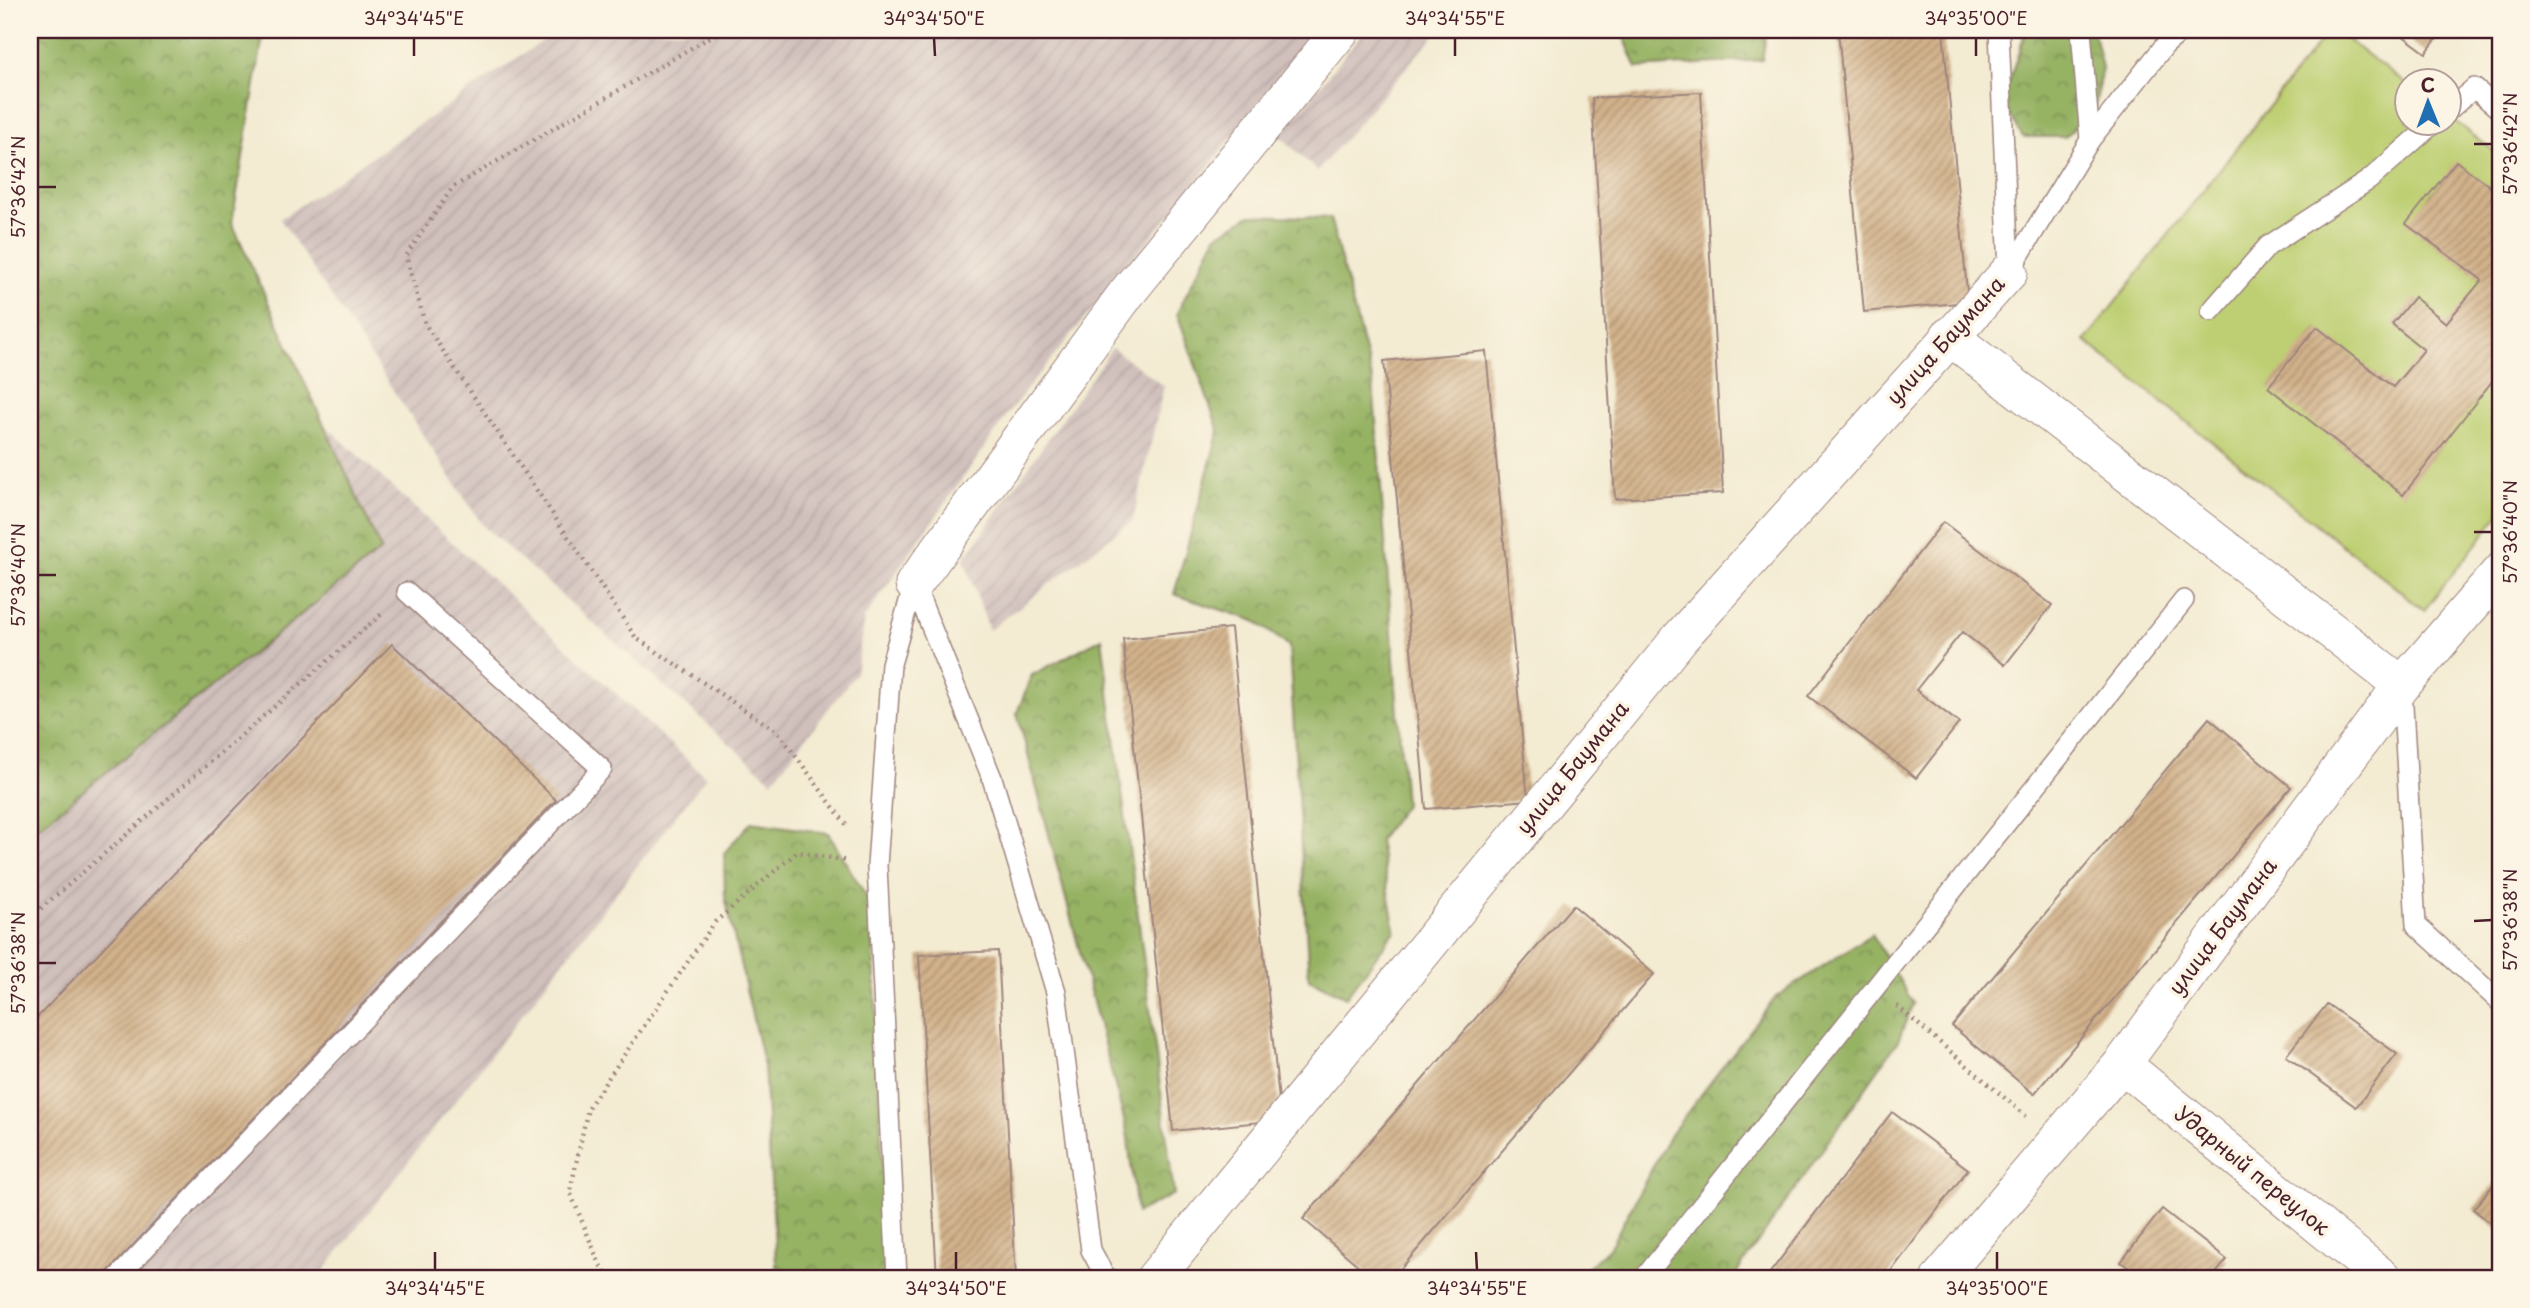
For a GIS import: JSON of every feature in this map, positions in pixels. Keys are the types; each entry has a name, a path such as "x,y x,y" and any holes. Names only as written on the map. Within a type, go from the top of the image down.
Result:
{"street":[{"path":"914,584 1126,294 1341,30"},
{"name":"улица Баумана","path":"1155,1278 1680,638 2009,272"},
{"path":"1949,336 2402,685"},
{"name":"улица Баумана","path":"1941,1278 2122,1064 2402,685 2500,572"},
{"name":"Ударный переулок","path":"2122,1064 2383,1278"}],"lane":[{"path":"1999,30 2009,272"},
{"path":"2081,30 2090,140"},
{"path":"2009,272 2090,140 2165,45 2183,30"},
{"path":"2464,96 2474,88 2500,110"},
{"path":"2211,311 2268,246 2369,180 2419,136"},
{"path":"897,1278 877,866 891,664 914,584"},
{"path":"914,584 992,778 1056,992 1091,1250 1106,1278"},
{"path":"117,1278 602,768 407,592"},
{"path":"1644,1278 2183,600"},
{"path":"2402,685 2416,925 2500,1002"}],"path":[{"path":"722,30 453,187 406,256 425,324 636,638 778,732 877,866"},
{"path":"30,918 407,592"},
{"path":"610,1278 600,1265 570,1192 588,1108 715,922 797,852 877,866"},
{"path":"1875,987 2055,1141"}],"shaded area":[{"path":"559,30 1313,30 1226,146 1018,400 864,618 856,673 772,781 483,526 280,219"},
{"path":"1365,30 1439,30 1317,171 1280,136"},
{"path":"1112,348 1164,386 1133,520 989,630 964,559"},
{"path":"324,424 706,777 318,1278 30,1278 30,678"}],"green space":[{"path":"30,30 264,30 232,223 381,550 30,834"},
{"path":"1621,30 1767,30 1762,60 1637,68"},
{"path":"2026,30 2093,30 2102,68 2095,108 2065,137 2023,137 2002,102"},
{"path":"2329,30 2334,30 2394,75 2394,136 2464,136 2464,128 2500,156 2500,514 2424,610 2085,341"},
{"path":"1250,215 1330,218 1373,382 1405,805 1379,840 1395,931 1346,997 1309,979 1289,646 1255,621 1174,594 1219,431 1177,313 1216,236"},
{"path":"1102,638 1174,1194 1137,1213 1127,1131 1017,713 1032,675"},
{"path":"751,822 828,833 872,906 887,1278 777,1278 764,1067 725,897 724,853"},
{"path":"1872,934 1913,1003 1898,1041 1733,1278 1577,1278 1610,1247 1670,1135 1776,997"}],"building":[{"path":"1838,30 1943,30 1968,302 1864,312"},
{"path":"2395,30 2443,30 2426,53"},
{"path":"1701,92 1723,493 1615,499 1592,98"},
{"path":"2456,161 2500,194 2500,371 2403,495 2268,387 2317,327 2393,387 2424,350 2392,324 2414,297 2446,323 2482,280 2406,224"},
{"path":"1486,351 1528,800 1426,809 1384,361"},
{"path":"1943,522 2052,605 2005,665 1962,632 1916,690 1959,723 1916,778 1808,696"},
{"path":"1231,628 1281,1120 1173,1131 1123,639"},
{"path":"392,644 556,800 102,1278 30,1278 30,1025"},
{"path":"2209,718 2291,787 2034,1094 1952,1026"},
{"path":"1573,905 1654,974 1393,1278 1373,1278 1303,1219"},
{"path":"998,951 1016,1278 937,1278 919,955"},
{"path":"2327,1004 2397,1054 2356,1107 2286,1056"},
{"path":"1892,1112 1968,1169 1886,1278 1766,1278"},
{"path":"2500,1177 2500,1231 2473,1209"},
{"path":"2162,1209 2227,1260 2212,1278 2142,1278 2121,1262"}]}
